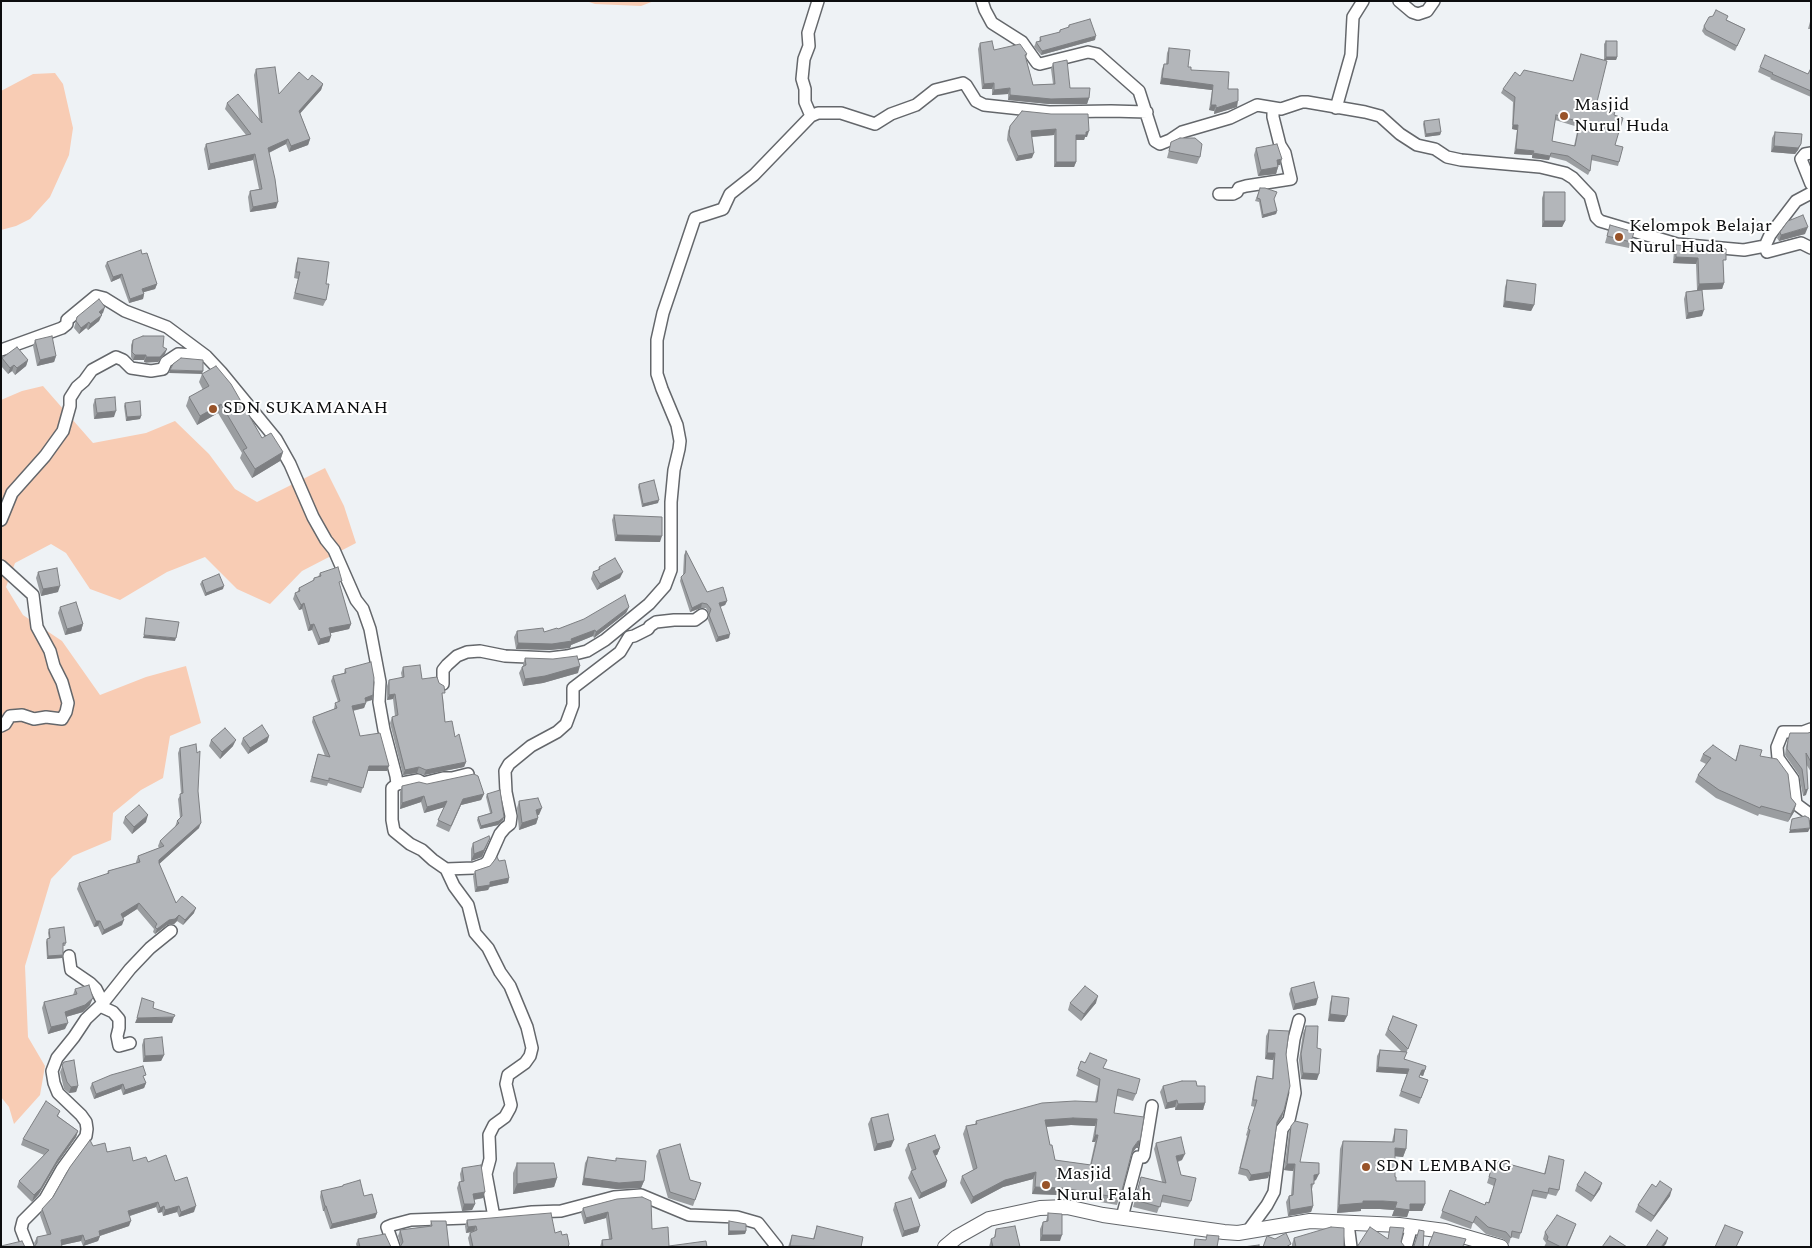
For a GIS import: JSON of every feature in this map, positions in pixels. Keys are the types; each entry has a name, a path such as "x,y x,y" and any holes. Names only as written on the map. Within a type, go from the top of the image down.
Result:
{"street":[{"path":"811,116 804,102 805,89 802,79 804,59 809,46 808,33 818,1"},
{"path":"982,1 984,10 992,23 1022,42 1037,63 1040,64 1088,52 1097,54 1139,91 1155,141 1160,144 1182,132 1230,118 1261,104 1280,109 1302,102 1365,112 1380,116 1400,134 1417,145 1435,149 1447,157 1540,167 1564,173 1573,178 1590,196 1596,217 1600,221 1677,244 1744,250 1765,246"},
{"path":"1336,108 1350,61 1353,17 1363,1"},
{"path":"1399,1 1412,12 1418,14 1427,11 1434,1"},
{"path":"443,684 444,670 447,665 456,656 467,652 480,651 505,656 550,658 586,651 605,640 649,604 665,586 671,570 671,502 674,470 680,441 657,374 657,340 663,313 695,218 723,209 730,194 754,175 811,116 818,113 841,113 875,124 891,114 916,106 935,90 962,83 966,85 976,101 984,105 1049,112 1147,112"},
{"path":"1219,194 1233,194 1239,188 1246,186 1291,179 1285,153 1280,145 1273,108"},
{"path":"1811,153 1805,154 1801,159 1811,184"},
{"path":"1765,246 1770,235 1796,201 1811,193"},
{"path":"1765,246 1768,252 1801,244 1811,248"},
{"path":"1,350 62,328 67,324 66,320 96,296 104,298 125,311 167,327 206,356 221,372 276,439 290,464 313,518 334,550 356,600 363,609 370,629 377,664 380,682 379,702 397,784"},
{"path":"1,520 12,492 46,456 63,432 70,406 70,398 92,370 116,357 123,360 131,368 151,371 163,369 166,362 178,354 195,355 200,353 206,356"},
{"path":"1,566 33,595 37,627 50,651 68,703 62,718 10,716 5,724 1,726"},
{"path":"446,869 474,868 488,861 500,834 510,824 511,816 504,776 507,767 531,746 557,732 566,724 573,705 573,688 620,652 629,637 648,629 656,622 694,620 702,615"},
{"path":"1811,729 1803,732 1783,732 1776,747 1778,758 1793,779 1796,804 1811,815"},
{"path":"468,774 423,783 418,780 397,784 392,788 392,820 394,831 446,869 454,886 468,904 474,932 488,948 514,994 532,1048 530,1056 525,1063 508,1075 506,1084 511,1105 505,1117 494,1125 489,1135 490,1159 486,1174 494,1217"},
{"path":"28,1247 21,1229 23,1221 45,1198 62,1169 86,1136 86,1122 58,1093 54,1083 52,1071 57,1058 86,1019 103,1002 130,969 150,948 172,931"},
{"path":"69,956 71,970 96,989 103,1002 102,1007 113,1012 119,1019 117,1036 119,1046 130,1043"},
{"path":"1248,1231 1268,1205 1274,1192 1282,1129 1289,1120 1295,1093 1292,1060 1294,1039 1299,1020"},
{"path":"1122,1217 1132,1186 1138,1157 1143,1157 1144,1155 1152,1106"},
{"path":"394,1247 387,1227 411,1220 494,1217 532,1212 561,1211 614,1197 641,1196 689,1214 737,1217 758,1222 777,1247"},
{"path":"945,1247 957,1237 988,1219 1040,1208 1067,1207 1224,1232 1248,1231 1310,1221 1412,1226 1445,1231 1501,1247"},
{"path":"1348,1224 1351,1247"},
{"path":"1406,1247 1412,1226"}],"shaded area":[{"path":"586,1 654,1 641,6 595,4"},
{"path":"55,73 63,84 73,128 69,155 50,197 30,219 16,226 1,230 1,91 33,74"},
{"path":"43,386 93,443 146,433 175,421 209,454 235,489 257,502 325,468 344,506 356,543 302,571 270,604 237,589 205,557 167,572 120,600 90,589 66,553 51,544 15,563 6,587 23,615 62,641 100,695 146,677 186,666 201,723 170,736 163,778 141,790 113,813 111,840 73,856 51,879 25,966 28,1037 45,1066 40,1095 14,1124 9,1107 1,1097 1,400 22,391"}],"building":[{"path":"1716,10 1728,16 1726,20 1745,29 1737,46 1706,30 1704,26"},
{"path":"1090,19 1096,36 1042,51 1036,42 1041,41 1040,37 1060,32 1060,30 1069,27 1069,25"},
{"path":"992,41 994,50 1020,44 1027,54 1025,55 1033,85 1055,84 1053,63 1067,60 1070,88 1090,88 1089,98 1051,99 1010,95 1010,88 994,90 994,83 984,84 980,43"},
{"path":"1606,41 1617,41 1617,57 1606,57"},
{"path":"1169,48 1190,50 1188,67 1191,67 1191,70 1229,72 1228,89 1238,89 1238,101 1216,108 1216,105 1211,105 1213,85 1162,78 1164,64 1168,64"},
{"path":"1581,54 1607,61 1596,106 1615,111 1614,115 1623,118 1615,145 1623,147 1619,162 1592,155 1590,171 1568,156 1551,153 1550,156 1533,153 1534,151 1516,149 1518,125 1513,125 1515,97 1503,89 1515,72 1520,76 1524,70 1573,81","holes":["1556,115 1580,122 1575,146 1552,141"]},
{"path":"1765,55 1808,74 1811,68 1811,91 1760,67"},
{"path":"275,67 279,94 299,72 308,80 312,75 323,84 299,111 310,139 291,146 288,139 268,148 278,202 253,207 250,191 262,189 255,154 210,164 206,144 251,134 227,103 238,94 262,123 256,69"},
{"path":"1022,111 1051,114 1088,114 1089,131 1086,132 1086,135 1076,135 1076,162 1056,162 1056,129 1031,131 1034,153 1018,156 1009,135 1010,126"},
{"path":"1439,119 1441,132 1426,134 1424,121"},
{"path":"1775,132 1802,134 1801,144 1798,148 1774,146"},
{"path":"1180,138 1195,138 1202,144 1200,157 1169,151 1171,142"},
{"path":"1277,144 1282,159 1277,160 1278,167 1261,170 1256,148"},
{"path":"1260,188 1277,192 1274,199 1277,211 1263,215 1260,199 1257,198"},
{"path":"1544,192 1565,192 1565,221 1544,221"},
{"path":"1803,215 1808,227 1781,235 1780,232 1788,221"},
{"path":"1610,225 1634,232 1631,242 1607,236"},
{"path":"1676,245 1726,249 1726,260 1723,260 1724,283 1699,284 1698,258 1676,257"},
{"path":"141,250 142,254 147,253 157,284 142,289 144,294 130,299 122,274 113,277 107,262"},
{"path":"298,258 329,262 326,284 329,284 326,300 295,293 300,272 296,272"},
{"path":"1507,280 1536,284 1534,305 1505,301"},
{"path":"1702,290 1704,310 1688,313 1686,292"},
{"path":"99,299 105,307 99,312 102,315 81,328 76,321 77,317"},
{"path":"52,336 56,356 40,360 35,340"},
{"path":"143,336 164,336 163,347 167,349 160,357 135,355 132,352 133,340"},
{"path":"17,347 28,360 17,368 14,365 10,368 2,358"},
{"path":"181,358 203,360 203,371 170,370 173,364"},
{"path":"216,366 231,384 262,438 271,433 283,452 255,469 243,450 247,448 221,404 200,416 189,397 209,386 202,374"},
{"path":"115,397 116,411 97,413 95,399"},
{"path":"140,401 141,416 127,417 125,403"},
{"path":"654,480 659,500 643,504 639,484"},
{"path":"614,515 662,517 662,536 617,535"},
{"path":"686,551 707,592 723,587 727,601 719,603 730,634 718,637 709,615 711,609 707,604 702,603 692,608 681,577 685,573"},
{"path":"615,558 623,572 600,584 593,572"},
{"path":"338,567 342,581 339,582 351,624 329,628 331,636 320,639 314,624 310,625 304,603 301,605 295,593 300,591 299,588 314,580 314,578 321,576 320,573"},
{"path":"57,568 60,586 43,589 38,572"},
{"path":"219,574 224,586 206,593 202,581"},
{"path":"625,595 629,607 596,632 595,630 571,639 572,641 552,644 518,643 517,631 543,628 544,632 558,629 584,619"},
{"path":"76,602 83,624 67,629 60,607"},
{"path":"146,618 179,622 176,638 144,635"},
{"path":"577,656 580,666 545,676 525,679 522,667 526,665 525,658 553,659"},
{"path":"371,662 374,678 373,695 365,698 366,703 352,706 360,736 380,733 389,766 369,766 363,788 329,778 329,781 312,777 318,754 330,757 313,717 337,708 335,703 340,701 333,676 346,673 345,669"},
{"path":"420,665 422,679 437,677 439,683 444,686 445,693 442,693 445,722 452,721 455,737 459,734 466,762 426,770 419,767 405,770 393,723 392,717 398,715 395,694 389,695 389,680 404,677 403,667"},
{"path":"262,725 269,736 250,748 243,738"},
{"path":"225,728 236,740 222,752 211,740"},
{"path":"1811,732 1811,762 1806,753 1808,789 1805,790 1802,769 1787,749 1790,733"},
{"path":"196,744 197,753 200,751 198,791 201,823 159,860 159,863 176,903 182,896 196,908 185,920 179,915 157,929 155,927 157,924 139,903 121,914 124,920 104,930 100,921 96,921 79,883 109,873 108,871 140,862 138,856 164,846 160,841 179,823 177,821 182,816 180,794 183,793 180,748"},
{"path":"1713,745 1736,761 1740,745 1762,750 1760,756 1777,759 1788,774 1791,798 1796,804 1791,814 1761,806 1760,808 1719,790 1698,775 1711,758 1703,754"},
{"path":"474,774 478,776 484,794 463,799 451,826 438,820 447,801 427,807 424,796 402,803 402,786 419,782 427,784"},
{"path":"500,790 504,817 499,821 481,826 478,817 492,813 487,794"},
{"path":"538,798 542,808 536,810 538,818 522,823 519,801"},
{"path":"139,805 148,815 134,827 125,817"},
{"path":"1805,816 1809,818 1810,828 1790,830 1792,819"},
{"path":"489,836 490,838 484,850 474,854 473,843"},
{"path":"497,857 499,861 505,860 509,878 490,882 490,885 477,887 475,871 490,866"},
{"path":"64,927 66,943 63,943 63,955 48,956 47,939 50,938 49,929"},
{"path":"1314,982 1318,998 1295,1004 1291,988"},
{"path":"89,985 93,998 85,1005 65,1012 68,1023 51,1027 44,1002 77,994 75,989"},
{"path":"1085,986 1098,996 1084,1014 1070,1003"},
{"path":"1332,996 1349,998 1347,1016 1330,1014"},
{"path":"142,998 154,1002 153,1008 175,1015 174,1017 137,1018"},
{"path":"1393,1016 1417,1025 1408,1049 1388,1029"},
{"path":"1306,1026 1318,1026 1317,1048 1321,1049 1319,1074 1303,1073 1301,1054"},
{"path":"1269,1030 1289,1031 1286,1054 1290,1086 1284,1110 1277,1122 1270,1172 1251,1175 1248,1170 1240,1168 1250,1130 1248,1129 1257,1100 1253,1100 1257,1076 1273,1079 1275,1053 1267,1053"},
{"path":"162,1037 164,1055 145,1056 144,1039"},
{"path":"1380,1050 1407,1052 1404,1059 1426,1066 1419,1077 1428,1080 1421,1098 1401,1091 1409,1069 1378,1067"},
{"path":"1090,1053 1107,1060 1103,1068 1140,1079 1136,1094 1118,1089 1114,1113 1144,1117 1140,1141 1133,1148 1120,1198 1063,1188 1035,1187 1036,1172 1005,1180 973,1197 962,1176 977,1168 966,1126 977,1124 976,1121 1042,1103 1097,1102 1100,1079 1078,1069 1081,1061 1085,1063","holes":["1097,1119 1095,1135 1098,1135 1091,1165 1055,1160 1045,1120"]},
{"path":"74,1060 78,1086 71,1087 67,1082 62,1065 64,1062"},
{"path":"143,1066 146,1075 143,1076 146,1083 125,1090 123,1084 96,1094 92,1083 111,1075"},
{"path":"1182,1081 1196,1081 1197,1086 1205,1086 1205,1103 1178,1104 1177,1100 1167,1103 1163,1086"},
{"path":"46,1101 60,1111 57,1116 78,1131 58,1159 41,1188 34,1195 19,1181 49,1150 23,1139"},
{"path":"888,1114 894,1140 877,1144 871,1118"},
{"path":"1295,1121 1308,1124 1300,1162 1319,1163 1319,1174 1314,1175 1314,1184 1311,1184 1313,1206 1290,1210 1289,1196 1293,1195 1295,1164 1287,1164 1291,1126"},
{"path":"1395,1129 1407,1130 1406,1149 1395,1148 1396,1181 1425,1181 1425,1204 1410,1204 1410,1210 1395,1208 1397,1202 1383,1201 1363,1201 1363,1203 1339,1205 1343,1141 1394,1142"},
{"path":"935,1135 940,1148 933,1151 947,1181 921,1193 911,1171 916,1169 908,1144"},
{"path":"1181,1137 1185,1154 1176,1156 1181,1175 1196,1178 1191,1201 1163,1195 1160,1207 1135,1200 1141,1177 1166,1183 1156,1143"},
{"path":"90,1140 93,1146 105,1143 107,1152 130,1147 133,1161 146,1157 148,1162 166,1155 175,1181 187,1177 196,1206 181,1212 179,1206 165,1210 164,1206 160,1208 158,1202 128,1211 131,1221 99,1231 100,1236 85,1241 83,1235 61,1240 62,1247 34,1247 37,1243 37,1237 51,1234 42,1209 53,1197 70,1167"},
{"path":"680,1144 690,1180 701,1183 695,1200 670,1192 659,1150"},
{"path":"1549,1156 1564,1160 1559,1190 1549,1188 1548,1193 1533,1190 1521,1233 1512,1231 1511,1238 1506,1232 1488,1227 1476,1216 1473,1223 1442,1211 1450,1190 1485,1205 1486,1202 1489,1203 1496,1179 1489,1177 1494,1160 1545,1174"},
{"path":"588,1157 616,1161 616,1158 646,1161 644,1181 619,1183 584,1178"},
{"path":"517,1163 554,1163 557,1178 517,1184"},
{"path":"481,1165 485,1192 473,1194 475,1204 464,1204 459,1182 464,1181 462,1168"},
{"path":"1585,1172 1602,1183 1594,1196 1577,1185"},
{"path":"360,1180 364,1196 372,1194 377,1213 332,1224 321,1191"},
{"path":"1660,1181 1672,1189 1654,1216 1638,1205 1652,1184 1656,1187"},
{"path":"642,1197 651,1201 652,1229 668,1227 669,1246 706,1241 707,1247 603,1247 602,1240 612,1239 608,1212 586,1218 583,1208 617,1199"},
{"path":"911,1198 920,1226 904,1231 895,1203"},
{"path":"551,1213 555,1233 561,1231 562,1235 567,1234 568,1247 473,1247 470,1233 477,1230 476,1226 468,1227 467,1220"},
{"path":"1048,1213 1062,1214 1062,1235 1042,1235 1043,1222 1048,1221"},
{"path":"1557,1215 1576,1224 1566,1247 1561,1247 1547,1240 1548,1237 1545,1232"},
{"path":"431,1221 446,1221 449,1247 400,1247 403,1242 400,1230 432,1226"},
{"path":"729,1221 746,1224 746,1231 729,1231"},
{"path":"1725,1225 1743,1232 1736,1247 1715,1247"},
{"path":"817,1226 863,1237 861,1247 790,1246 792,1235 814,1239"},
{"path":"1015,1226 1020,1247 993,1247 991,1239 995,1237 996,1229"},
{"path":"1331,1227 1344,1228 1344,1247 1296,1247 1294,1238"},
{"path":"1370,1227 1388,1239 1390,1227 1404,1228 1401,1242 1405,1247 1357,1247"},
{"path":"1419,1230 1424,1231 1423,1247 1411,1247 1414,1246"},
{"path":"1657,1230 1668,1238 1661,1247 1646,1247"},
{"path":"1434,1232 1466,1239 1463,1246 1468,1247 1428,1247"},
{"path":"1286,1233 1291,1244 1286,1247 1263,1247 1267,1236 1275,1239"},
{"path":"385,1234 391,1247 360,1247 358,1239"},
{"path":"1207,1235 1219,1236 1217,1247 1194,1247 1195,1239 1206,1240"},
{"path":"1610,1236 1627,1247 1602,1247"},
{"path":"22,1241 25,1247 1,1247 1,1246"},
{"path":"1259,1245 1259,1247 1243,1247"}],"place":[{"name":"Masjid Nurul Huda","path":"1564,116"},
{"name":"Kelompok Belajar Nurul Huda","path":"1619,237"},
{"name":"SDN SUKAMANAH","path":"213,409"},
{"name":"SDN LEMBANG","path":"1366,1167"},
{"name":"Masjid Nurul Falah","path":"1046,1185"}]}
